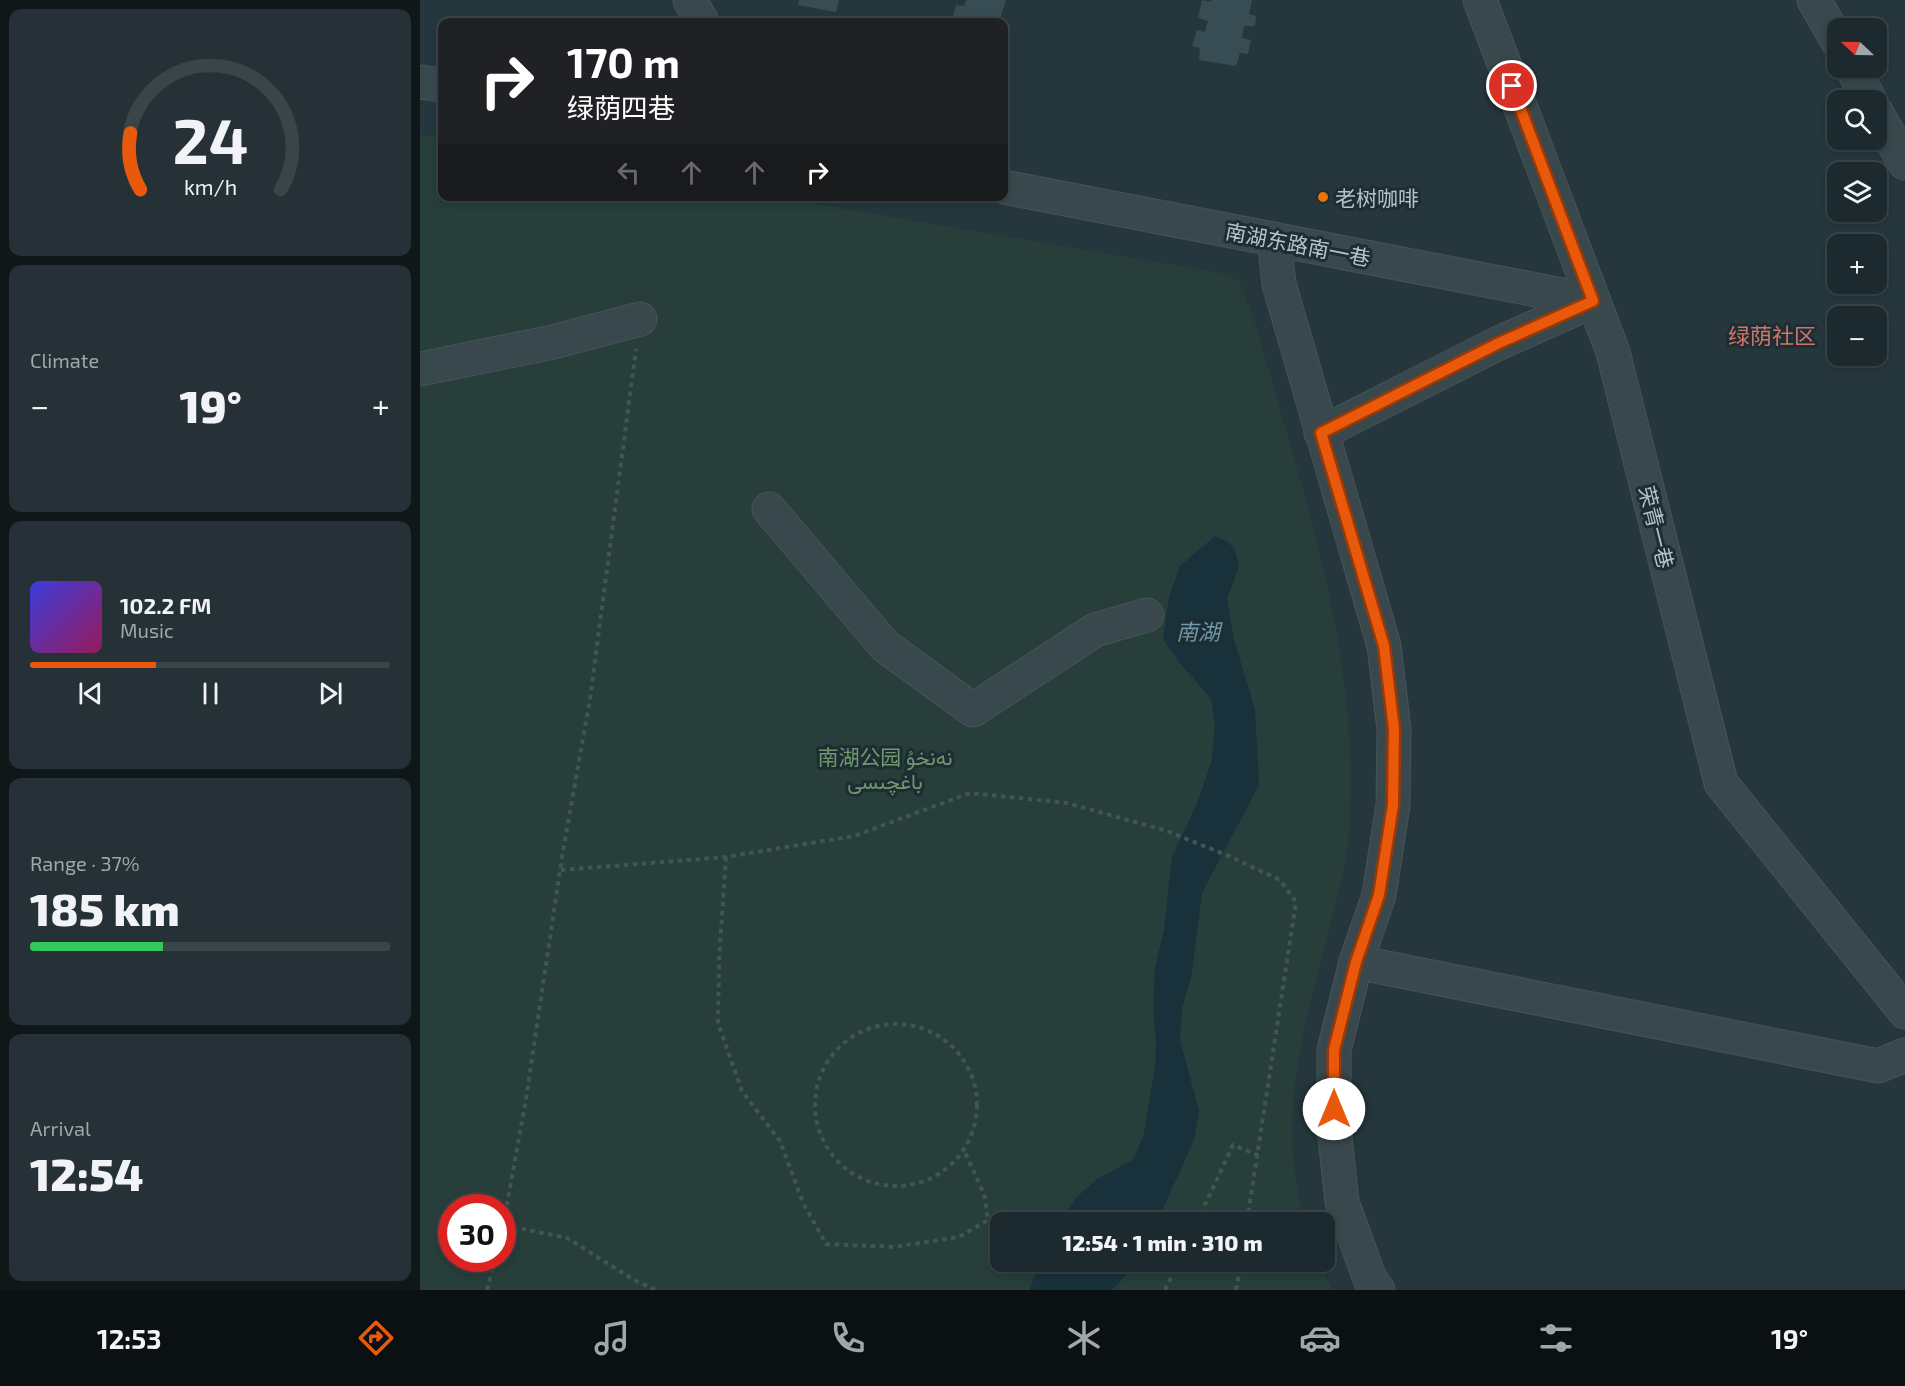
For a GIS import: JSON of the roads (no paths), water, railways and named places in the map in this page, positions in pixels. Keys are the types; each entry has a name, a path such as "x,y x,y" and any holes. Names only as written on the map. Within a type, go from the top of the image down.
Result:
{"street":[{"path":"690,0 700,18"},
{"name":"荣青一巷","path":"1480,0 1613,351 1721,783 1905,1012"},
{"path":"1814,0 1827,23"},
{"path":"420,82 438,85"},
{"path":"1887,131 1905,163"},
{"name":"南湖东路南一巷","path":"1008,188 1593,301"},
{"path":"1274,239 1279,284 1384,646 1394,729 1393,805 1379,895 1356,962 1334,1050 1334,1128 1342,1202 1370,1279 1378,1290"},
{"path":"1321,433 1499,343 1593,301"},
{"path":"420,369 553,342 640,319"},
{"path":"769,509 885,646 973,710 1095,630 1147,615"},
{"path":"1356,962 1878,1066 1905,1055"}],"water":[{"name":"南湖","path":"1215,536 1228,542 1235,550 1239,566 1227,599 1234,640 1255,709 1259,785 1202,893 1191,979 1182,1008 1180,1040 1199,1111 1194,1140 1162,1212 1066,1212 1077,1197 1097,1179 1133,1160 1144,1134 1155,1067 1153,1006 1155,968 1164,930 1172,857 1198,801 1212,760 1215,723 1211,699 1178,661 1163,639 1169,598 1180,566"},
{"path":"1035,1272 1129,1272 1112,1290 1030,1290"}],"place":[{"name":"老树咖啡","path":"1323,197"}],"district":[{"name":"绿荫社区","path":"1772,335"}],"park label":[{"name":"南湖公园 نەنخۇ باغچىسى","path":"885,768"}]}
